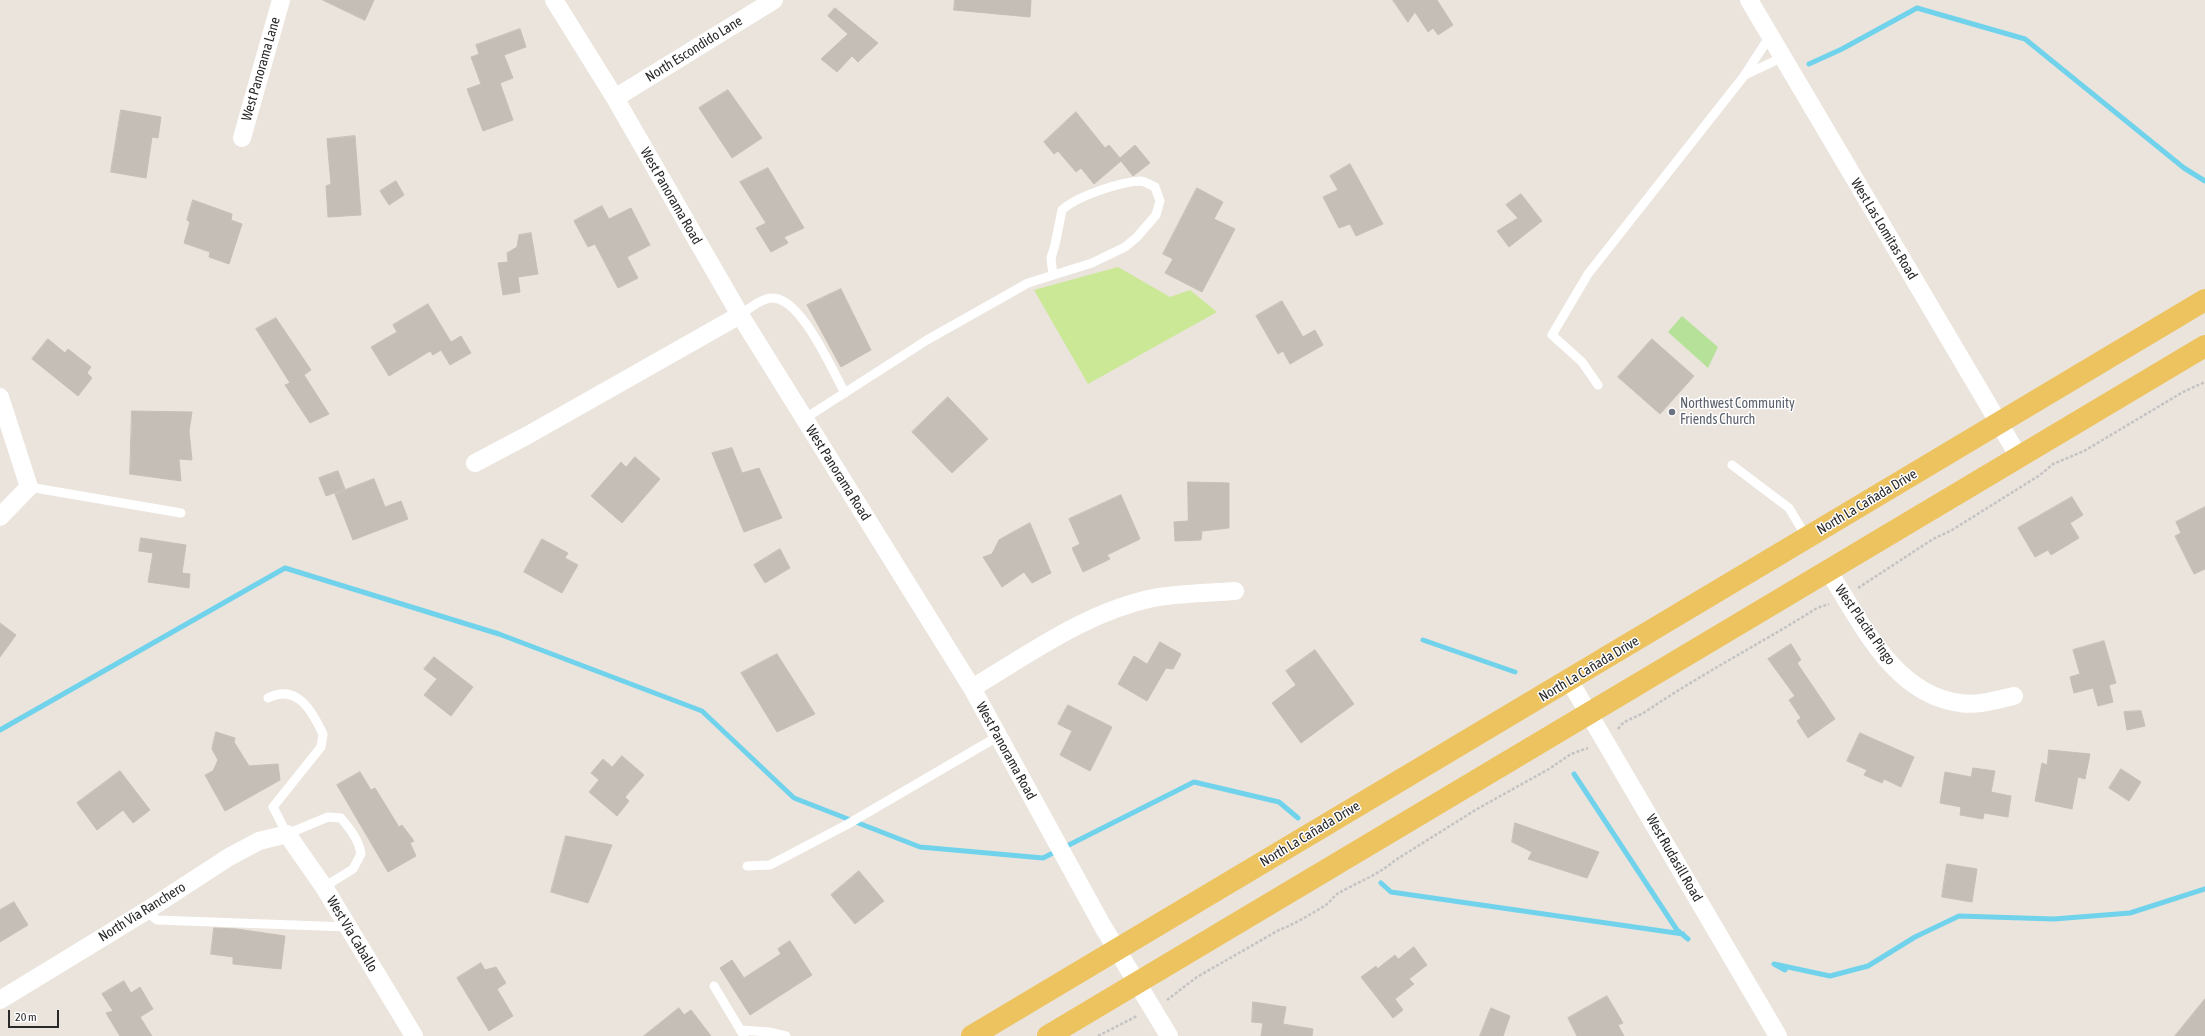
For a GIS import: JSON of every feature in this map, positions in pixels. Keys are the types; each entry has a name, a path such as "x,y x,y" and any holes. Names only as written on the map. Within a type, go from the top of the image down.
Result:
{"main road":[{"name":"North La Cañada Drive","path":"972,1036 2205,300"},
{"path":"1048,1036 1589,713 1829,572 2019,457 2203,351"}],"street":[{"name":"West Panorama Lane","path":"242,138 281,0"},
{"name":"West Panorama Road","path":"554,0 615,98 740,315 972,688 1117,950 1169,1036"},
{"name":"North Escondido Lane","path":"615,98 774,0"},
{"name":"West Las Lomitas Road","path":"1749,0 2019,457"},
{"path":"475,463 528,435 740,315"},
{"path":"0,397 29,487 0,517"},
{"name":"West Placita Pingo","path":"1829,572 1883,654 1906,680 1933,697 1960,703 1983,704 2014,696"},
{"path":"972,688 1066,631 1112,610 1153,598 1234,591"},
{"name":"West Rudasill Road","path":"1569,680 1778,1036"},
{"name":"West Via Caballo","path":"287,834 324,887 414,1036"},
{"name":"North Via Ranchero","path":"0,1000 146,911 229,857 259,841 287,834"}],"lane":[{"path":"1598,386 1582,362 1552,335 1588,274 1744,76 1770,36"},
{"path":"1744,76 1783,58"},
{"path":"804,419 927,340 1028,283 1053,276 1111,254 1125,247 1137,237 1156,216 1160,201 1155,187 1142,181 1122,184 1077,200 1062,210 1055,246 1051,258 1053,276"},
{"path":"740,315 764,300 772,298 782,300 794,308 804,320 845,393"},
{"path":"1732,465 1789,508 1807,538"},
{"path":"29,487 181,513"},
{"path":"268,698 277,693 288,693 300,699 308,706 323,734 321,747 273,807 287,834 328,817 341,818 349,828 361,854 353,869 324,887"},
{"path":"747,866 770,865 848,824 998,737"},
{"path":"146,911 158,920 348,927"},
{"path":"714,986 742,1033 768,1032 786,1036"}],"path":[{"path":"1098,1036 1153,1010 1197,977 1279,930 1291,926 1327,904 1336,895 1374,873 1386,869 1394,861 1477,809 1515,790 1571,754 1586,749 1604,739 1616,732 1621,725 1714,669 1817,608 1844,596 1933,539 1952,530 2040,475 2053,464 2084,451 2183,392 2205,382"}],"green space":[{"path":"1118,267 1170,297 1190,290 1217,312 1088,384 1034,290"},
{"path":"1682,316 1718,347 1708,368 1668,332"}],"building":[{"path":"323,0 374,0 365,20"},
{"path":"955,0 1031,0 1030,17 954,10"},
{"path":"1393,0 1437,0 1453,25 1438,35 1433,28 1428,32 1415,12 1408,22"},
{"path":"835,8 878,43 858,62 852,56 837,72 821,59 848,34 828,16"},
{"path":"520,29 526,47 504,55 513,78 500,83 513,120 483,131 467,89 481,84 471,57 479,54 476,45"},
{"path":"728,90 762,138 732,158 699,108"},
{"path":"121,110 161,117 158,138 152,137 146,178 111,172"},
{"path":"1076,112 1105,148 1109,145 1120,158 1135,145 1150,163 1133,176 1121,161 1094,184 1081,168 1076,172 1058,151 1054,154 1044,142"},
{"path":"355,136 361,215 328,217 326,186 331,184 327,139"},
{"path":"1350,164 1383,224 1356,236 1350,224 1339,228 1323,197 1338,190 1330,176"},
{"path":"768,168 804,228 784,237 788,243 771,252 756,228 766,223 740,182"},
{"path":"396,181 404,195 389,205 380,191"},
{"path":"1197,188 1223,202 1214,219 1235,229 1202,292 1165,273 1173,259 1163,254"},
{"path":"1521,194 1542,221 1509,247 1497,231 1518,218 1506,205"},
{"path":"193,200 232,214 231,220 242,224 229,264 209,257 210,252 184,243 190,222 187,220"},
{"path":"602,206 609,219 631,208 650,245 627,257 638,278 618,288 595,244 588,247 574,221"},
{"path":"531,233 538,274 518,277 520,292 503,295 498,263 508,262 507,253 517,247 519,235"},
{"path":"841,289 871,350 841,367 807,305"},
{"path":"1282,301 1303,337 1315,330 1323,345 1290,364 1283,351 1278,354 1256,316"},
{"path":"428,304 451,342 461,336 471,353 450,365 441,350 433,355 430,351 389,376 371,347 397,332 393,325"},
{"path":"276,318 311,370 304,375 329,414 310,423 285,385 290,383 256,329"},
{"path":"48,339 65,353 68,349 91,367 87,373 92,378 78,396 32,359"},
{"path":"1652,339 1694,376 1660,414 1618,377"},
{"path":"948,397 988,439 952,473 912,432"},
{"path":"132,411 192,412 189,431 192,460 179,459 181,481 130,474"},
{"path":"732,448 742,473 759,468 782,518 744,532 712,453"},
{"path":"635,457 660,479 622,523 591,496 621,462 626,467"},
{"path":"338,471 345,489 326,496 319,478"},
{"path":"374,479 385,507 401,501 408,519 353,540 335,494"},
{"path":"1188,482 1229,483 1229,528 1202,531 1201,540 1175,541 1174,522 1188,521"},
{"path":"1121,495 1140,539 1107,555 1110,559 1083,572 1072,548 1080,544 1069,519"},
{"path":"2072,497 2083,515 2070,523 2079,538 2051,555 2048,550 2035,557 2018,528"},
{"path":"2205,507 2205,569 2194,574 2175,536 2181,533 2176,522"},
{"path":"1030,523 1051,573 1032,583 1024,572 1002,587 983,557 992,554 999,540"},
{"path":"141,538 186,545 182,573 190,574 189,588 148,582 153,553 139,551"},
{"path":"542,539 568,553 565,558 578,565 562,593 524,572"},
{"path":"780,549 790,568 765,583 754,565"},
{"path":"0,623 16,635 0,657"},
{"path":"2104,641 2116,683 2109,685 2113,702 2098,706 2093,688 2074,693 2070,677 2080,674 2073,650"},
{"path":"1160,642 1181,654 1173,669 1166,668 1147,701 1118,684 1134,656 1147,664"},
{"path":"1791,644 1801,660 1797,663 1835,719 1808,738 1797,721 1801,718 1789,700 1795,696 1768,659"},
{"path":"1315,650 1354,704 1301,743 1272,703 1296,685 1286,671"},
{"path":"777,654 815,714 777,732 741,673"},
{"path":"434,657 473,687 451,716 424,695 437,679 424,669"},
{"path":"1068,705 1112,727 1090,771 1060,755 1072,731 1058,724"},
{"path":"2141,711 2145,726 2127,730 2124,712"},
{"path":"216,732 235,738 234,742 249,766 278,764 280,780 225,811 205,775 213,771 218,760 212,749"},
{"path":"1860,733 1914,757 1901,787 1884,779 1882,783 1864,775 1867,770 1847,761"},
{"path":"2049,750 2090,754 2085,779 2078,777 2072,809 2035,801 2042,763 2047,765"},
{"path":"622,756 644,775 625,797 629,801 617,816 589,792 599,780 591,773 603,759 612,767"},
{"path":"1973,768 1995,771 1991,792 2011,796 2008,817 1984,813 1983,819 1960,815 1961,807 1940,803 1945,772 1971,777"},
{"path":"2121,769 2141,782 2129,801 2109,788"},
{"path":"120,771 150,810 133,823 123,810 97,830 77,803"},
{"path":"360,772 371,790 375,788 399,827 402,825 414,841 410,843 416,856 388,872 337,785"},
{"path":"1515,823 1599,852 1587,878 1528,859 1532,852 1512,842"},
{"path":"566,836 612,845 588,903 551,892"},
{"path":"1947,864 1977,869 1972,902 1942,897"},
{"path":"859,871 884,901 855,924 831,895"},
{"path":"14,902 28,925 0,942 0,910"},
{"path":"214,928 237,929 285,936 281,969 233,964 233,957 211,954"},
{"path":"790,941 812,975 750,1015 720,968 732,960 744,978 781,954 778,949"},
{"path":"1414,947 1427,965 1409,979 1414,984 1395,999 1403,1010 1393,1018 1361,977 1376,966 1377,969 1395,955 1398,959"},
{"path":"481,963 485,970 496,967 506,983 497,989 513,1016 489,1031 457,978"},
{"path":"124,981 131,993 140,987 153,1009 140,1017 152,1036 120,1036 106,1013 113,1011 102,994"},
{"path":"1607,996 1623,1023 1618,1025 1624,1036 1577,1036 1568,1018"},
{"path":"2205,999 2205,1036 2175,1036"},
{"path":"1253,1002 1286,1007 1283,1024 1313,1029 1312,1036 1261,1036 1263,1023 1252,1022"},
{"path":"679,1008 684,1015 691,1010 711,1036 644,1036"},
{"path":"1491,1008 1510,1016 1503,1036 1480,1036"}],"waterway":[{"path":"1809,64 1842,49 1917,8 2025,39 2184,168 2205,181"},
{"path":"0,730 285,568 499,634 702,711 794,798 920,847 1043,858 1194,782 1279,802 1298,818"},
{"path":"1423,640 1515,672"},
{"path":"1574,774 1677,930 1688,939"},
{"path":"1381,883 1391,892 1683,934"},
{"path":"1785,970 1774,964 1830,976 1868,966 1915,937 1959,916 2054,919 2130,913 2205,889"}],"place":[{"name":"Northwest Community Friends Church","path":"1672,412"}]}
